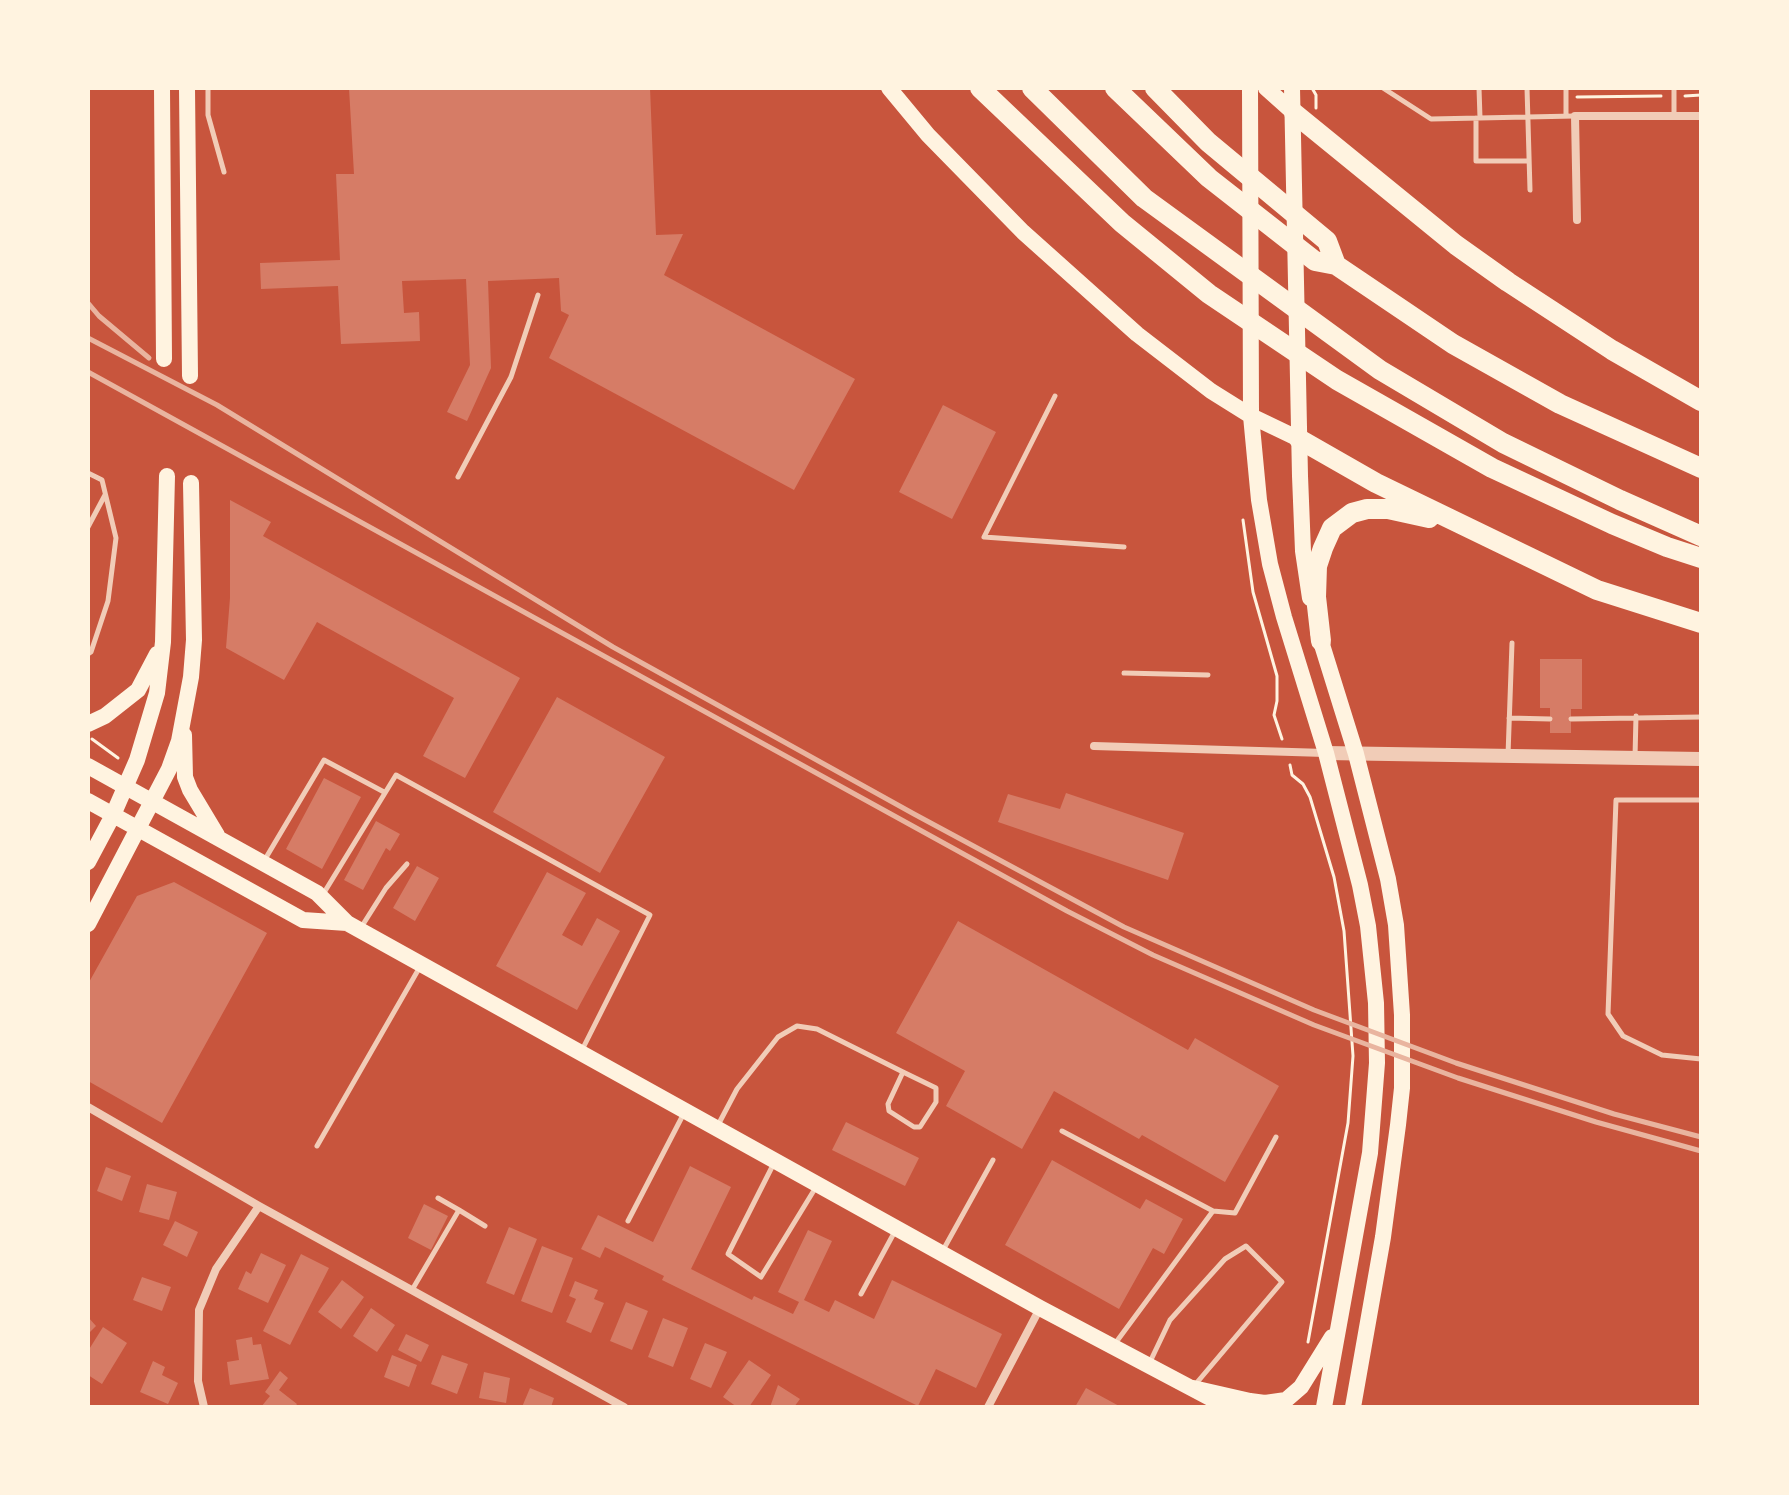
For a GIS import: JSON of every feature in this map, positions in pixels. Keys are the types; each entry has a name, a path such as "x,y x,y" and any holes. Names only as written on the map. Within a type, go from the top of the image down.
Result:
{"highway":[{"path":"980,88 1122,223 1209,294 1337,380 1492,468 1612,524 1701,558"},
{"path":"1032,88 1144,198 1337,342 1422,397 1503,443 1597,490 1701,536"},
{"path":"1115,88 1209,178 1315,261 1336,265 1440,336 1516,380 1603,425 1701,468"},
{"path":"1155,88 1208,142 1327,241 1336,265"},
{"path":"1294,113 1445,236 1508,282 1612,350 1701,401"},
{"path":"1299,439 1376,483 1597,590 1701,623"},
{"path":"1321,641 1316,597 1317,566 1332,528 1352,513 1367,509 1388,509 1464,525"}],"main road":[{"path":"162,88 164,359"},
{"path":"187,88 190,376"},
{"path":"889,88 928,135 1023,232 1137,334 1211,391 1251,416 1299,439"},
{"path":"1250,88 1251,416 1259,500 1270,564 1326,753 1363,899 1376,1003 1377,1063 1372,1137 1324,1407"},
{"path":"1266,88 1294,113"},
{"path":"1292,88 1303,551 1313,613 1356,754 1386,869 1396,925 1402,1015 1402,1088 1383,1237 1353,1407"},
{"path":"88,862 119,801 150,721 157,693 163,642 167,476"},
{"path":"191,483 194,640 184,721 185,777 194,799 220,838"},
{"path":"88,724 105,716 138,690 163,642"},
{"path":"88,924 169,769 184,721"},
{"path":"88,766 119,801 303,920 353,927"},
{"path":"88,801 119,801 145,815 220,838 321,897 353,927 1040,1308 1227,1407"},
{"path":"1193,1388 1265,1403 1286,1400 1301,1387 1316,1366 1340,1322"}],"street":[{"path":"1577,220 1566,116 1701,116"},
{"path":"1094,746 1287,753 1701,759"},
{"path":"88,1107 259,1206 624,1407"},
{"path":"204,1407 198,1381 199,1310 216,1269 259,1206"},
{"path":"988,1407 1040,1308"}],"lane":[{"path":"208,88 208,115 224,172"},
{"path":"1383,88 1431,119 1566,116 1566,88"},
{"path":"1479,88 1475,118 1476,161 1529,161"},
{"path":"1527,88 1530,190"},
{"path":"1674,88 1674,115"},
{"path":"458,477 511,377 538,295"},
{"path":"1055,396 984,537 1124,547"},
{"path":"88,473 102,480 116,538 108,601 88,654"},
{"path":"88,527 105,494"},
{"path":"1508,756 1512,643"},
{"path":"1124,673 1208,675"},
{"path":"1635,758 1636,716"},
{"path":"1571,719 1701,717"},
{"path":"1509,718 1550,719"},
{"path":"263,862 324,760 384,792"},
{"path":"321,897 393,777 398,776 650,915 581,1053"},
{"path":"1701,800 1616,800 1608,1014 1623,1036 1636,1043 1662,1055 1701,1059"},
{"path":"353,927 407,864"},
{"path":"317,1146 421,965"},
{"path":"716,1128 737,1089 778,1037 797,1026 817,1029 936,1088 936,1102 920,1127 914,1127 889,1111 888,1104 903,1072"},
{"path":"628,1221 685,1111"},
{"path":"1062,1131 1213,1211 1235,1213 1276,1137"},
{"path":"941,1253 993,1160"},
{"path":"776,1161 728,1254 761,1277 817,1184"},
{"path":"438,1198 485,1226"},
{"path":"412,1290 459,1210"},
{"path":"1113,1346 1213,1211"},
{"path":"861,1294 897,1228"},
{"path":"1149,1364 1170,1320 1225,1259 1246,1246 1282,1282 1193,1388"}],"path":[{"path":"1566,96 1701,95"},
{"path":"1243,517 1253,592 1277,676 1274,715 1292,775 1303,784 1310,797 1334,877 1344,931 1352,1042 1348,1123 1307,1347"},
{"path":"88,737 125,762"}],"building":[{"path":"349,88 650,88 656,235 683,234 664,275 855,379 794,490 549,358 569,315 561,311 559,278 488,281 491,368 467,421 447,412 470,365 466,279 402,281 404,313 419,312 420,341 341,344 338,286 261,289 260,263 340,260 336,174 354,174"},
{"path":"943,405 996,432 952,519 899,492"},
{"path":"230,500 271,522 263,536 520,678 465,778 423,756 454,698 317,622 284,680 226,648 230,598"},
{"path":"1540,659 1582,659 1582,709 1571,709 1571,733 1550,733 1550,708 1540,708"},
{"path":"557,697 665,757 600,873 493,812"},
{"path":"324,778 361,797 322,869 286,849"},
{"path":"1066,793 1184,833 1168,880 998,822 1008,794 1060,809"},
{"path":"376,821 400,834 390,851 386,848 363,890 344,880"},
{"path":"417,866 439,878 415,921 393,908"},
{"path":"547,872 586,893 562,935 582,946 597,918 620,931 577,1010 496,966"},
{"path":"174,882 267,933 162,1123 88,1081 88,984 137,896"},
{"path":"958,921 1188,1050 1195,1038 1279,1086 1225,1182 1142,1135 1139,1139 1054,1091 1022,1149 946,1106 965,1071 896,1033"},
{"path":"846,1122 919,1158 905,1186 832,1150"},
{"path":"1052,1160 1140,1209 1146,1199 1183,1219 1164,1254 1153,1248 1119,1309 1005,1245"},
{"path":"690,1166 731,1187 691,1269 752,1300 754,1296 793,1314 799,1302 778,1292 808,1230 832,1241 804,1300 829,1312 835,1300 874,1319 892,1280 1002,1334 976,1388 936,1369 918,1406 662,1280 664,1276 605,1247 600,1258 581,1249 598,1215 653,1242"},
{"path":"106,1167 131,1176 122,1201 97,1191"},
{"path":"147,1184 177,1192 169,1220 139,1212"},
{"path":"424,1204 448,1216 431,1250 408,1238"},
{"path":"175,1221 198,1232 187,1257 163,1245"},
{"path":"509,1227 537,1239 514,1295 486,1283"},
{"path":"542,1246 573,1258 552,1313 521,1301"},
{"path":"261,1253 286,1265 268,1303 238,1289 246,1271 251,1274"},
{"path":"301,1254 329,1268 290,1345 263,1331"},
{"path":"142,1277 171,1287 162,1311 133,1300"},
{"path":"342,1280 364,1297 341,1329 318,1312"},
{"path":"575,1281 598,1290 594,1299 604,1303 591,1333 566,1322 576,1299 569,1296"},
{"path":"626,1302 648,1311 632,1350 610,1341"},
{"path":"371,1308 395,1325 377,1352 353,1336"},
{"path":"88,1317 96,1326 88,1334"},
{"path":"663,1318 688,1328 673,1367 648,1357"},
{"path":"103,1327 127,1343 102,1384 88,1375 88,1351"},
{"path":"406,1334 429,1345 421,1362 398,1350"},
{"path":"252,1337 253,1345 261,1344 269,1379 230,1385 227,1362 239,1360 236,1340"},
{"path":"705,1343 727,1352 711,1388 690,1379"},
{"path":"392,1355 417,1365 409,1387 384,1377"},
{"path":"442,1355 468,1364 457,1394 431,1384"},
{"path":"749,1360 771,1375 749,1407 737,1407 723,1397"},
{"path":"153,1361 165,1367 162,1375 178,1383 168,1404 140,1392"},
{"path":"280,1371 288,1378 279,1390 297,1404 295,1407 261,1407 270,1396 265,1392"},
{"path":"484,1372 510,1378 506,1403 479,1398"},
{"path":"778,1385 800,1399 794,1407 770,1407"},
{"path":"530,1388 554,1398 551,1407 522,1407"},
{"path":"1086,1388 1121,1407 1075,1407"}],"railway":[{"path":"88,303 149,358"},
{"path":"88,338 217,405 613,647 1124,927 1314,1010 1456,1063 1614,1114 1701,1137"},
{"path":"88,372 1067,911 1153,955 1314,1025 1458,1078 1596,1122 1701,1151"}]}
